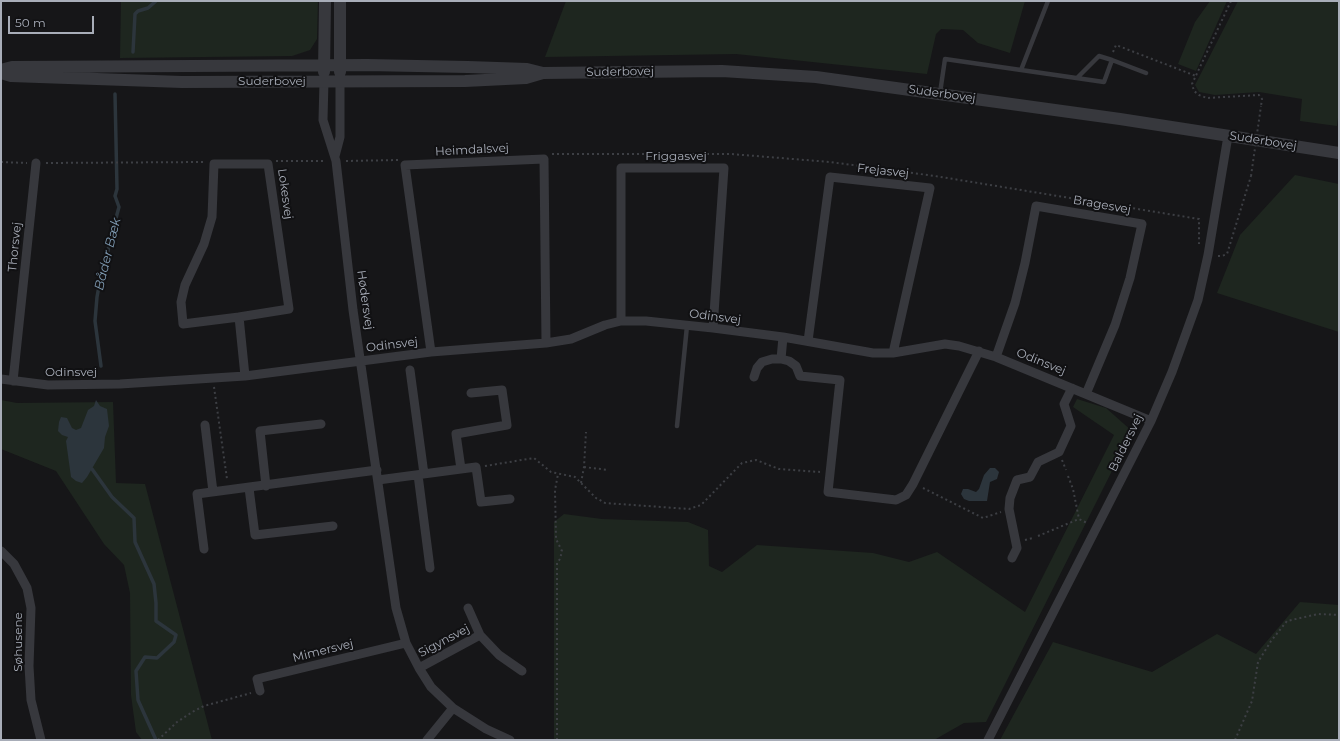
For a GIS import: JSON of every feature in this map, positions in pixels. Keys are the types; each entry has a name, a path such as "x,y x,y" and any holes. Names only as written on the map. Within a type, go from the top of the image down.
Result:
{"street":[{"path":"324,81 325,1"},
{"path":"340,1 340,82"},
{"name":"Suderbovej","path":"1,72 12,67 324,65 526,69 543,73 722,71 816,77 1112,118 1339,153"},
{"name":"Suderbovej","path":"1,72 11,76 182,82 465,81 526,78 543,73"},
{"name":"Hødersvej","path":"324,81 324,120 334,157 353,310 396,608 406,643 431,687 453,708 486,729 510,740"},
{"name":"Hødersvej","path":"334,157 340,137 340,82"},
{"name":"Baldersvej","path":"988,740 1151,421 1172,372 1198,300 1208,255 1228,136"},
{"name":"Heimdalsvej","path":"432,352 405,165 544,159 546,342"},
{"name":"Thorsvej","path":"13,381 36,163"},
{"name":"Lokesvej","path":"214,164 268,164 289,309 239,317 183,324 181,302 185,285 204,244 212,217 214,164"},
{"name":"Friggasvej","path":"621,321 621,168 724,168 713,328"},
{"name":"Frejasvej","path":"808,341 830,178 930,188 893,353"},
{"name":"Bragesvej","path":"996,357 1018,290 1036,206 1142,224 1130,278 1117,318 1086,394"},
{"path":"239,317 245,376"},
{"name":"Odinsvej","path":"1,379 48,385 120,384 245,376 432,352 571,339 605,325 621,321 646,321 713,328 808,341 873,353 893,353 945,344 959,346 996,357 1151,421"},
{"path":"781,359 783,338"},
{"path":"754,377 757,368 762,362 772,359 781,359 789,361 796,366 800,376 840,380 828,492 896,500 906,495 913,484 979,351"},
{"path":"410,370 430,568"},
{"name":"Odinsvej","path":"1012,558 1017,548 1009,509 1010,498 1017,480 1030,477 1038,462 1059,452 1071,426 1064,404 1072,388"},
{"path":"461,469 456,434 507,425 502,390 471,393"},
{"path":"266,486 260,431 321,424"},
{"path":"205,425 213,492"},
{"path":"378,480 476,467 481,502 510,499"},
{"path":"204,549 197,494 377,470"},
{"path":"249,488 255,535 333,526"},
{"name":"Søhusene","path":"1,551 14,564 27,588 31,608 29,666 31,700 41,740"},
{"name":"Sigynsvej","path":"468,608 480,635 499,655 522,671"},
{"name":"Sigynsvej","path":"419,668 480,635"},
{"name":"Mimersvej","path":"260,691 257,679 406,643"},
{"path":"427,740 453,708"}],"lane":[{"path":"1021,70 1048,1"},
{"path":"1077,78 1099,56 1146,73"},
{"path":"939,94 944,59 1104,82 1112,60"},
{"path":"677,426 687,326"}],"path":[{"path":"1231,1 1192,84 1194,91 1199,96 1207,98 1259,95 1262,99 1251,176"},
{"path":"1112,60 1116,46 1196,76"},
{"path":"1,162 208,162 214,164"},
{"path":"213,378 229,490"},
{"path":"581,483 584,466 586,432"},
{"path":"476,467 534,458 550,472 575,477 596,498 605,503 689,509 700,504 742,463 756,460 779,469 829,473"},
{"path":"584,466 608,470"},
{"path":"557,740 557,563 560,559 562,551 556,539 555,490 558,474"},
{"path":"1068,476 1073,490 1079,519"},
{"path":"913,484 930,490 983,518 1009,509"},
{"path":"1038,536 1079,519 1097,528"},
{"path":"1235,740 1252,701 1258,662 1271,641 1287,621 1318,614 1339,616"},
{"path":"158,740 177,722 204,706 260,691"},
{"path":"530,740 535,740"}],"shaded area":[{"path":"121,1 318,1 317,39 310,50 292,56 120,58"},
{"path":"566,1 1025,1 1010,53 978,43 963,30 941,29 936,34 927,74 736,54 545,57"},
{"path":"1210,1 1227,1 1196,71 1178,64 1195,22"},
{"path":"1238,1 1338,1 1339,110 1337,126 1300,121 1302,99 1259,92 1215,95 1199,92 1195,85"},
{"path":"1295,175 1339,184 1339,332 1217,293 1240,235"},
{"path":"1077,399 1106,408 1132,431 986,722 964,723 934,740 554,740 554,522 564,514 602,519 688,522 708,530 709,566 722,572 757,545 873,553 909,562 937,552 1025,612 1114,435 1073,407"},
{"path":"1,400 17,403 113,402 116,483 145,484 212,740 142,740 136,732 131,695 130,593 124,565 104,544 56,471 1,449"},
{"path":"96,400 100,406 107,409 109,426 105,437 104,448 82,483 71,477 66,441 68,437 62,435 58,431 59,422 61,417 67,418 72,428 76,430 81,428 88,410 94,406"},
{"path":"990,468 995,468 999,472 997,479 990,482 987,501 969,501 964,499 961,494 963,489 976,492 979,489 984,475"},
{"path":"1300,602 1339,605 1339,740 1000,740 1053,642 1152,672 1217,634 1256,654"}],"waterway":[{"name":"Båder Bæk","path":"133,52 135,14 138,11 148,8 156,1"},
{"name":"Båder Bæk","path":"101,366 95,321 97,297 101,275 107,259 109,244 119,207 115,196 117,189 115,94"},
{"name":"Båder Bæk","path":"92,469 112,497 134,518 135,542 154,584 156,621 176,635 174,642 157,658 145,657 136,671 138,700 156,740"}]}
